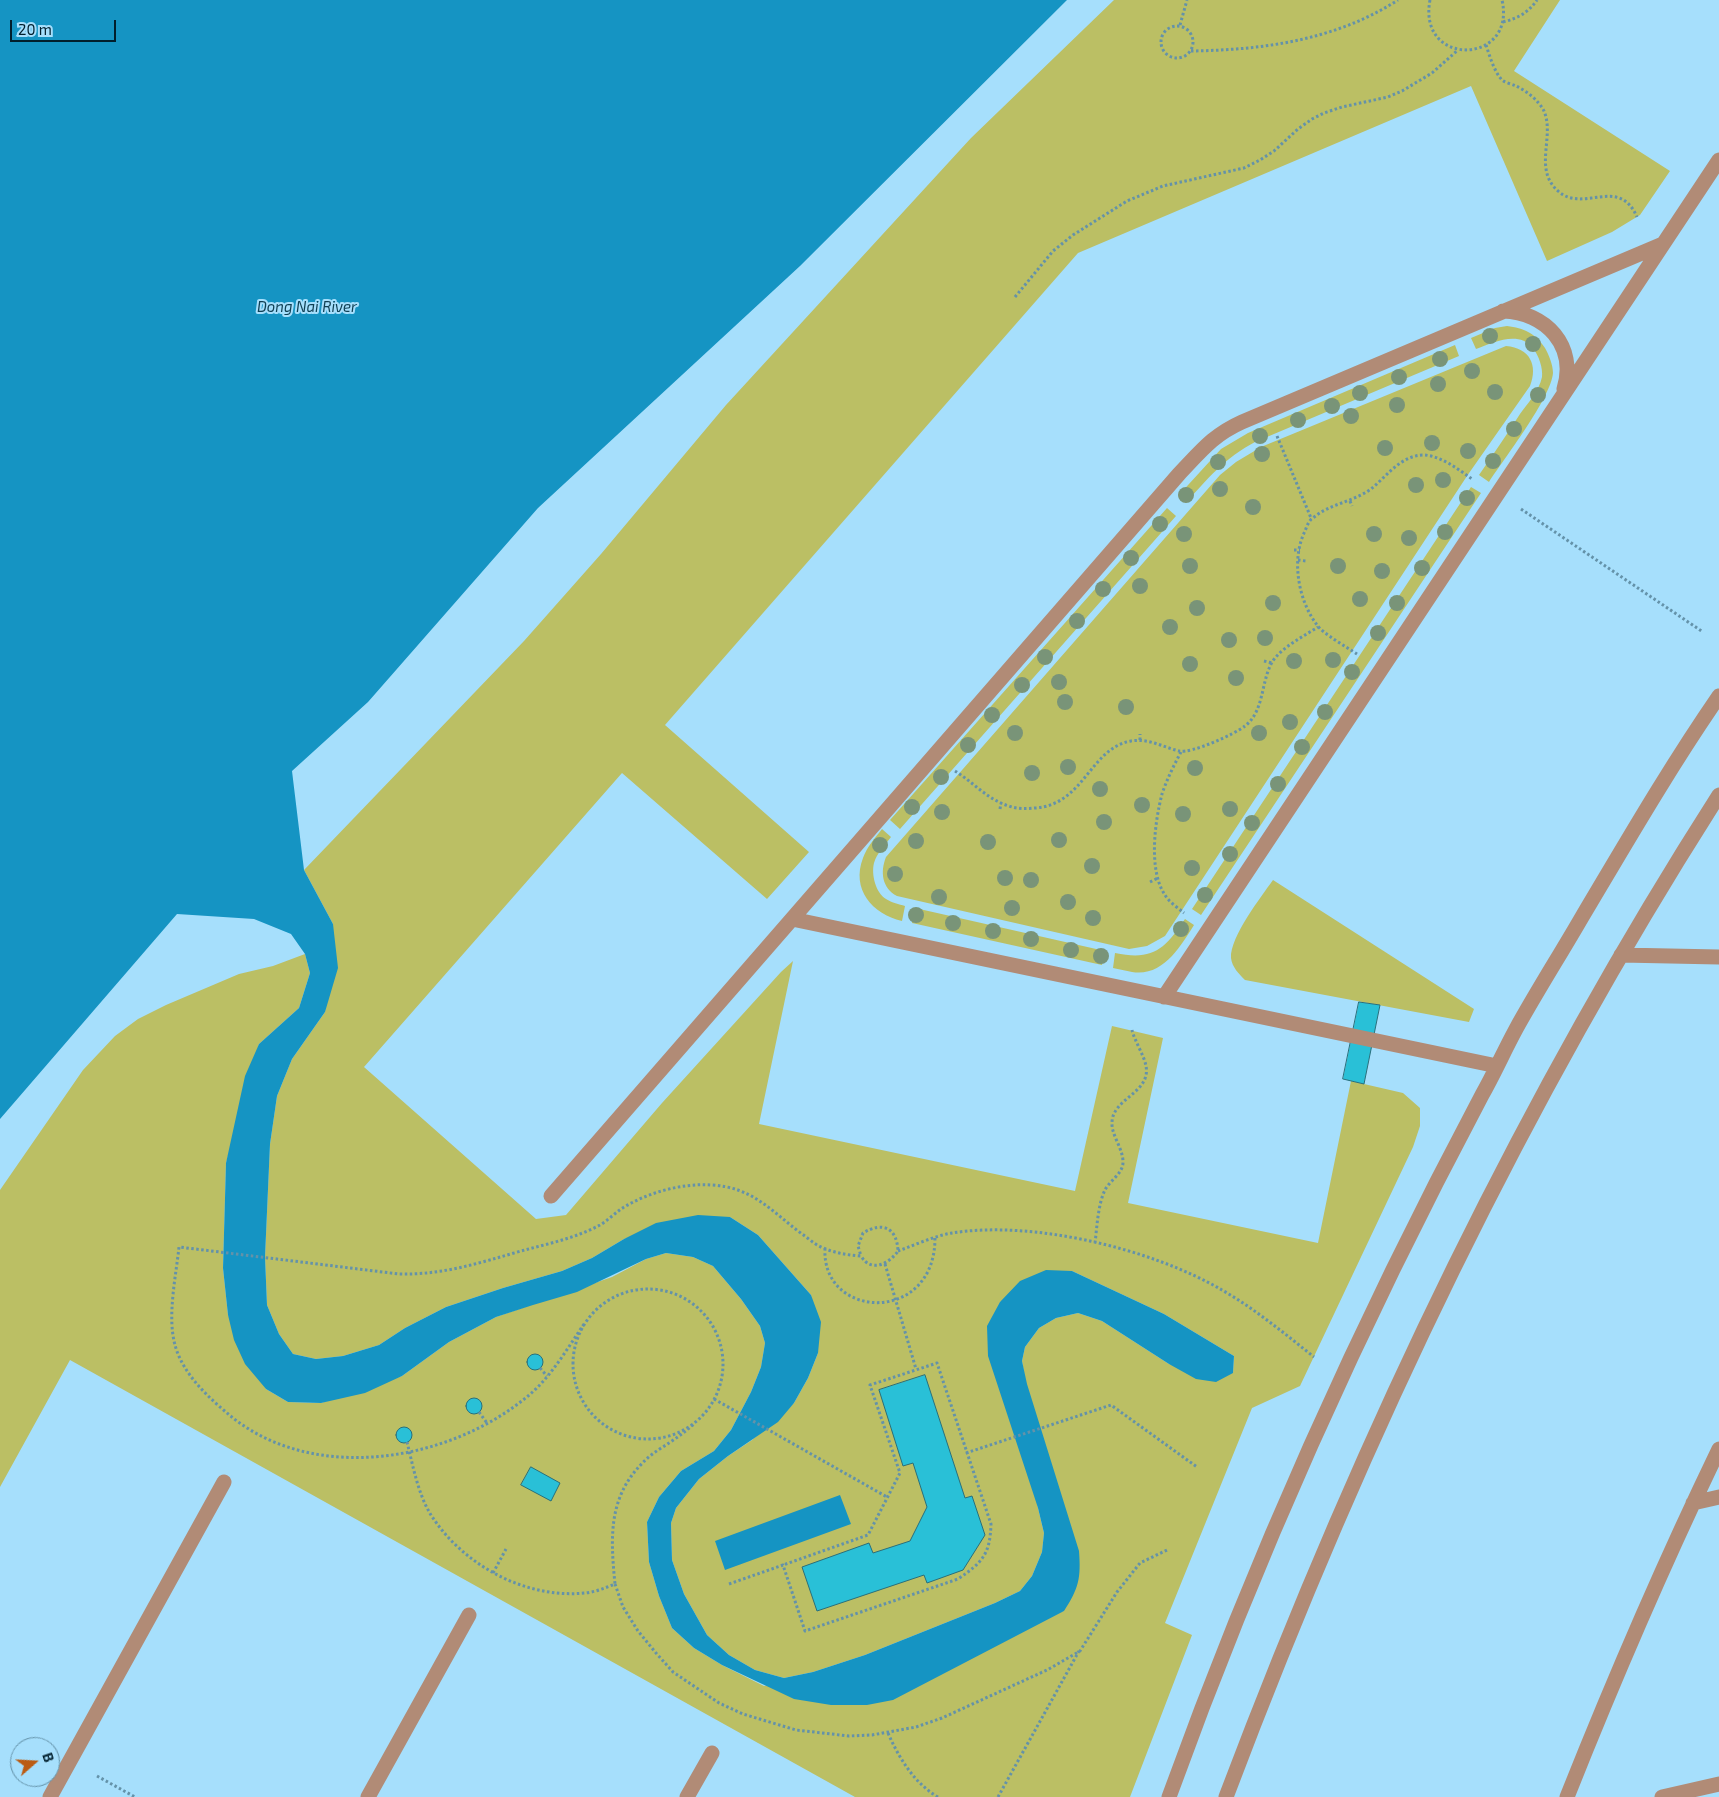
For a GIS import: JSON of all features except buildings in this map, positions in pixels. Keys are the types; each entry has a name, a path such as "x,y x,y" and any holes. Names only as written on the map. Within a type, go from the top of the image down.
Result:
{"street":[{"path":"1164,997 1719,160"},
{"path":"551,1196 1179,474 1212,440 1225,430 1242,422 1663,244"},
{"path":"1502,311 1518,312 1532,316 1546,324 1557,336 1564,350 1567,365 1566,381 1562,396"},
{"path":"1169,1797 1246,1598 1307,1454 1442,1170 1516,1030 1694,732 1719,696"},
{"path":"1226,1797 1266,1690 1317,1565 1372,1442 1490,1196 1554,1074 1621,954 1719,795"},
{"path":"792,919 1497,1066"},
{"path":"1621,954 1719,957"},
{"path":"1567,1797 1640,1620 1719,1449"},
{"path":"50,1797 224,1482"},
{"path":"1693,1503 1719,1497"},
{"path":"368,1797 468,1615"},
{"path":"687,1797 712,1753"},
{"path":"1662,1797 1719,1784"}],"path":[{"path":"1180,26 1187,0"},
{"path":"1191,51 1194,42 1192,35 1187,29 1180,26 1165,30 1161,45 1165,54 1171,58 1178,58 1191,51 1217,51 1278,45 1307,39 1359,22 1398,0"},
{"path":"1430,0 1428,20 1432,31 1439,40 1448,46 1467,51 1486,46 1500,31 1504,10 1502,0"},
{"path":"1503,22 1518,18 1531,8 1537,0"},
{"path":"1486,46 1492,64 1503,80 1519,87 1533,98 1543,110 1547,121 1545,160 1547,174 1558,192 1568,198 1580,199 1611,195 1621,198 1633,207 1637,217"},
{"path":"1015,297 1053,251 1073,235 1127,200 1163,186 1244,168 1274,151 1312,119 1324,113 1388,97 1402,91 1432,73 1458,50"},
{"path":"1277,436 1311,518"},
{"path":"1411,451 1412,457"},
{"path":"1357,654 1318,627 1310,614 1303,595 1298,560 1302,537 1311,518 1350,501 1371,489 1402,462 1412,457 1424,455 1437,458 1472,478"},
{"path":"1350,501 1352,506"},
{"path":"1521,509 1703,632"},
{"path":"1294,550 1300,550"},
{"path":"1298,560 1306,561"},
{"path":"955,771 1001,803 1020,809 1041,808 1072,793 1110,750 1124,743 1140,740 1181,752 1226,737 1246,725 1258,707 1272,663 1282,651 1318,627"},
{"path":"1264,661 1272,663"},
{"path":"1140,734 1140,740"},
{"path":"1181,752 1171,770 1162,794 1154,856 1158,878 1167,898 1184,913"},
{"path":"1000,809 1001,803"},
{"path":"1150,882 1158,878"},
{"path":"1095,1243 1105,1190 1120,1173 1123,1163 1112,1121 1115,1113 1124,1102 1142,1086 1146,1075 1146,1066 1132,1030"},
{"path":"861,1256 844,1255 820,1247 772,1209 746,1192 711,1185 673,1188 645,1196 622,1209 600,1225 563,1240 456,1270 423,1274 399,1274 179,1247 172,1320 174,1344 181,1361 192,1378 221,1408 260,1436 293,1449 336,1457 386,1456 410,1453 439,1445 487,1424 528,1396 547,1376 584,1324 603,1303 629,1292 643,1289 657,1290 690,1300 708,1320 716,1332 721,1345 722,1372 714,1399 705,1414 694,1424 641,1464 620,1497 612,1525 615,1584 624,1606 638,1631 674,1672 719,1703 743,1714 796,1730 849,1736 888,1733 916,1727 942,1718 1047,1670 1080,1651"},
{"path":"898,1251 894,1235 890,1230 880,1227 864,1233 858,1246 864,1260 873,1265 885,1264 898,1251 935,1238 950,1234 993,1229 1049,1234 1134,1252 1176,1267 1222,1290 1264,1316 1314,1357"},
{"path":"825,1248 826,1268 830,1276 843,1290 862,1300 881,1303 909,1294 924,1280 934,1259 935,1238"},
{"path":"885,1264 916,1369"},
{"path":"584,1324 572,1356 572,1373 583,1404 594,1417 618,1432 646,1438 664,1437 678,1433 694,1424"},
{"path":"729,1584 868,1535 900,1473 870,1385 937,1363 991,1524 990,1543 984,1558 958,1579 805,1631 783,1565"},
{"path":"540,1368 547,1376"},
{"path":"714,1399 887,1497"},
{"path":"966,1453 1111,1406 1197,1466"},
{"path":"479,1412 487,1424"},
{"path":"407,1442 422,1496 431,1514 464,1554 510,1582 526,1586 585,1593 615,1584"},
{"path":"493,1573 506,1549"},
{"path":"998,1797 1100,1616 1140,1563 1149,1557 1167,1550"},
{"path":"888,1733 894,1748 905,1765 929,1792 938,1797"},
{"path":"96,1776 135,1797"}],"green space":[{"path":"1114,0 1560,0 1514,71 1670,171 1640,215 1612,232 1547,261 1471,86 1078,253 665,725 809,852 767,899 622,773 364,1067 536,1219 566,1215 662,1103 793,961 759,1124 1075,1191 1112,1026 1163,1038 1128,1203 1318,1243 1351,1081 1403,1093 1420,1108 1420,1126 1413,1147 1300,1386 1252,1408 1165,1623 1192,1635 1130,1797 855,1797 70,1360 0,1487 0,1190 83,1070 115,1036 138,1019 166,1005 239,974 273,966 305,954 310,973 299,1008 259,1044 226,1163 223,1268 228,1315 266,1389 288,1402 321,1403 402,1376 449,1342 496,1317 612,1277 646,1259 666,1253 693,1257 713,1266 741,1299 760,1326 765,1343 761,1367 751,1392 731,1430 714,1451 681,1471 659,1497 647,1522 649,1562 659,1596 672,1628 694,1648 722,1665 764,1686 1064,1611 1022,1361 1025,1347 1039,1328 1056,1318 1078,1313 1102,1321 1169,1364 1233,1373 1234,1356 1164,1314 1072,1271 1000,1302 1044,1533 1042,1552 1032,1576 1020,1591 995,1603 865,1655 813,1672 784,1678 755,1670 729,1655 707,1635 684,1594 672,1560 671,1523 676,1508 699,1479 752,1440 794,1403 808,1378 818,1353 811,1295 758,1235 730,1217 624,1239 592,1258 562,1271 446,1307 405,1328 379,1345 343,1356 316,1359 293,1354 279,1334 267,1305 265,1257 270,1144 277,1096 292,1059 325,1012 333,924 304,870 524,641 601,554 726,405 971,138"},
{"path":"1507,326 1524,330 1537,339 1548,354 1552,363 1553,373 1550,384 1536,412 1489,482 1479,475 1533,397 1542,377 1539,358 1535,351 1527,343 1520,340 1505,339 1476,349 1471,338 1495,328"},
{"path":"1455,345 1459,356 1255,442 1235,454 1209,477 1186,503 1178,496 1221,449 1248,433"},
{"path":"1506,346 1521,350 1530,359 1533,371 1530,386 1467,476 1165,936 1147,946 1129,949 897,896 888,889 883,874 886,857 1220,475 1236,462 1261,447"},
{"path":"1471,487 1481,493 1201,915 1192,909"},
{"path":"1167,508 1176,516 900,829 890,820"},
{"path":"882,829 891,837 875,859 873,868 874,878 879,893 882,896 891,902 905,906 902,921 882,913 873,906 862,890 860,869 863,858 871,843"},
{"path":"1273,880 1474,1009 1469,1022 1245,980 1233,964 1231,958 1232,949 1235,939 1247,918"},
{"path":"915,908 1105,951 1102,965 912,923"},
{"path":"1185,919 1194,925 1176,951 1162,965 1153,970 1143,972 1113,968 1115,953 1128,955 1149,954 1164,945"}],"water":[{"name":"Dong Nai River","path":"0,0 1067,0 800,266 538,508 368,702 292,771 304,870 333,924 338,968 325,1012 292,1059 277,1096 270,1144 265,1257 267,1305 279,1334 293,1354 316,1359 343,1356 379,1345 405,1328 446,1307 562,1271 592,1258 656,1223 698,1215 730,1217 758,1235 811,1295 821,1322 818,1353 808,1378 794,1403 778,1422 728,1456 699,1479 676,1508 671,1523 672,1560 684,1594 707,1635 729,1655 755,1670 784,1678 813,1672 865,1655 995,1603 1020,1591 1032,1576 1042,1552 1044,1533 1038,1508 988,1356 987,1326 1000,1302 1020,1281 1046,1270 1072,1271 1164,1314 1234,1356 1233,1373 1216,1382 1196,1379 1102,1321 1078,1313 1056,1318 1039,1328 1025,1347 1022,1361 1027,1384 1079,1551 1080,1569 1078,1582 1073,1596 1064,1611 893,1700 867,1705 831,1705 794,1699 722,1665 694,1648 672,1628 659,1596 649,1562 647,1522 659,1497 681,1471 714,1451 731,1430 751,1392 761,1367 765,1343 760,1326 741,1299 713,1266 693,1257 666,1253 646,1259 577,1292 496,1317 449,1342 402,1376 365,1393 321,1403 288,1402 266,1389 245,1364 234,1340 228,1315 223,1268 226,1163 245,1076 259,1044 299,1008 310,973 305,954 291,934 254,919 177,914 0,1119"},
{"path":"840,1495 851,1524 725,1570 715,1541"}]}
